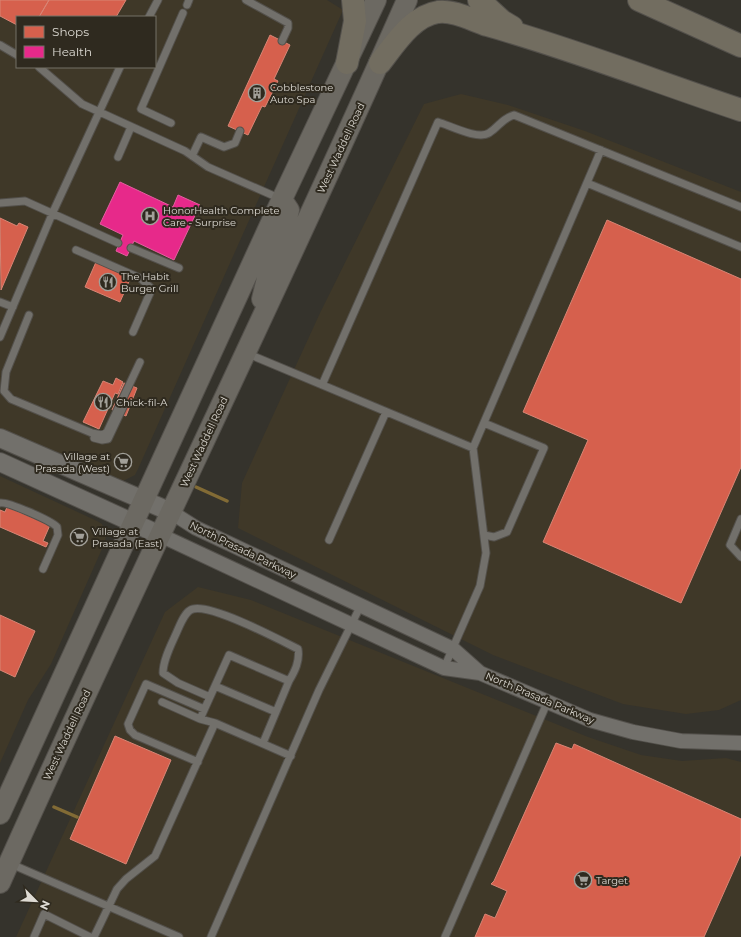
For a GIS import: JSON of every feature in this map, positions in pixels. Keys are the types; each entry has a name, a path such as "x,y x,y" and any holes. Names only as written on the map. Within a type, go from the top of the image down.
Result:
{"highway":[{"path":"347,63 355,21 353,0"},
{"path":"479,0 502,21 528,36"},
{"path":"639,0 741,46"},
{"path":"380,63 415,22 429,14 440,12 456,14 528,36 741,110"}],"main road":[{"path":"0,814 282,200 376,0"},
{"name":"West Waddell Road","path":"0,883 380,63 407,0"},
{"path":"249,346 270,266 287,222 288,210 282,200"}],"street":[{"name":"North Prasada Parkway","path":"0,438 171,512 196,528 360,607 452,649 480,673"},
{"name":"North Prasada Parkway","path":"0,462 444,668 480,673 547,703 590,720 633,732 681,741 741,743"}],"lane":[{"path":"150,16 158,0"},
{"path":"246,0 288,23 288,28 282,40"},
{"path":"171,124 141,109 184,13"},
{"path":"0,45 16,54"},
{"path":"40,68 71,96 98,112 192,156 214,170 282,200"},
{"path":"0,337 53,212 120,68"},
{"path":"322,385 438,122 477,136 489,134 504,118 514,115 741,207"},
{"path":"118,157 131,127"},
{"path":"192,156 201,137 224,147 235,143 240,131"},
{"path":"444,668 480,586 486,553 473,448 601,150"},
{"path":"587,183 741,247"},
{"path":"0,203 25,201 87,227 118,243"},
{"path":"131,248 179,268"},
{"path":"76,250 140,278 150,287 150,294 134,332"},
{"path":"0,302 13,307"},
{"path":"29,315 4,379 4,391 6,396 92,433 102,435 107,432 124,392 133,377"},
{"path":"0,382 15,343 20,336"},
{"path":"249,346 322,385 473,448"},
{"path":"0,388 2,396 7,401 91,437 102,440 108,439 114,428 140,362"},
{"path":"329,540 386,412"},
{"path":"484,423 544,448 507,532 494,537 484,535"},
{"path":"0,503 9,504 50,522 57,527 58,535 43,570"},
{"path":"741,520 730,545 741,557"},
{"path":"211,937 291,756 360,607"},
{"path":"210,697 178,683 163,673 165,663 186,613 193,609 212,610 298,648 299,655 296,670 289,681 262,743"},
{"path":"200,720 229,655 289,681"},
{"path":"198,762 134,735 128,724 146,684 204,709"},
{"path":"215,686 276,712"},
{"path":"162,702 200,720 216,723 291,756"},
{"path":"444,937 547,703"},
{"path":"94,937 107,906 117,889 126,879 156,856 216,723"},
{"path":"9,863 179,937"},
{"path":"34,937 44,914 90,937"}],"shaded area":[{"name":"Village at Prasada (West)","path":"0,0 327,0 343,10 135,475 123,481 111,479 0,429"},
{"path":"461,94 508,105 585,131 741,192 741,700 719,710 686,714 623,704 493,655 238,528 242,483 320,313 424,104"},
{"name":"Village at Prasada (East)","path":"0,476 97,521 102,524 106,535 105,542 51,664 28,700 0,763"},
{"path":"198,587 251,600 588,737 641,755 682,761 726,758 741,762 741,937 16,937 165,612"}],"building: Shops":[{"path":"0,0 49,0 40,16 16,16 16,24 0,16"},
{"path":"49,0 126,0 117,16 40,16"},
{"name":"Cobblestone Auto Spa","path":"270,35 290,45 274,79 278,81 265,107 262,106 248,135 228,126"},
{"path":"0,218 17,226 19,223 28,227 1,290"},
{"path":"607,220 741,279 741,467 681,603 543,542 588,440 523,412"},
{"name":"The Habit Burger Grill","path":"96,262 131,277 120,302 85,287"},
{"name":"Chick-fil-A","path":"116,378 123,382 118,394 115,393 99,429 83,422 103,381 113,385"},
{"path":"124,383 137,388 126,416 112,410"},
{"path":"7,507 50,525 43,541 48,543 46,547 0,527 0,510 5,512"},
{"path":"0,615 35,631 15,677 0,670"},
{"path":"115,736 171,760 126,864 70,839"},
{"path":"556,743 572,749 574,744 741,819 741,854 704,937 475,937 485,914 495,918 507,891 491,884 494,881"}],"building: Health":[{"name":"HonorHealth Complete Care - Surprise","path":"120,182 173,207 178,195 200,205 174,260 134,241 127,256 116,251 123,235 100,224"}],"waterway":[{"path":"196,487 227,501"},
{"path":"54,807 77,817"}],"place":[{"name":"Cobblestone Auto Spa","path":"257,93"},
{"name":"HonorHealth Complete Care - Surprise","path":"150,216"},
{"name":"The Habit Burger Grill","path":"108,282"},
{"name":"Chick-fil-A","path":"103,402"},
{"name":"Village at Prasada (West)","path":"123,462"},
{"name":"Village at Prasada (East)","path":"79,537"},
{"name":"Target","path":"583,880"}]}
